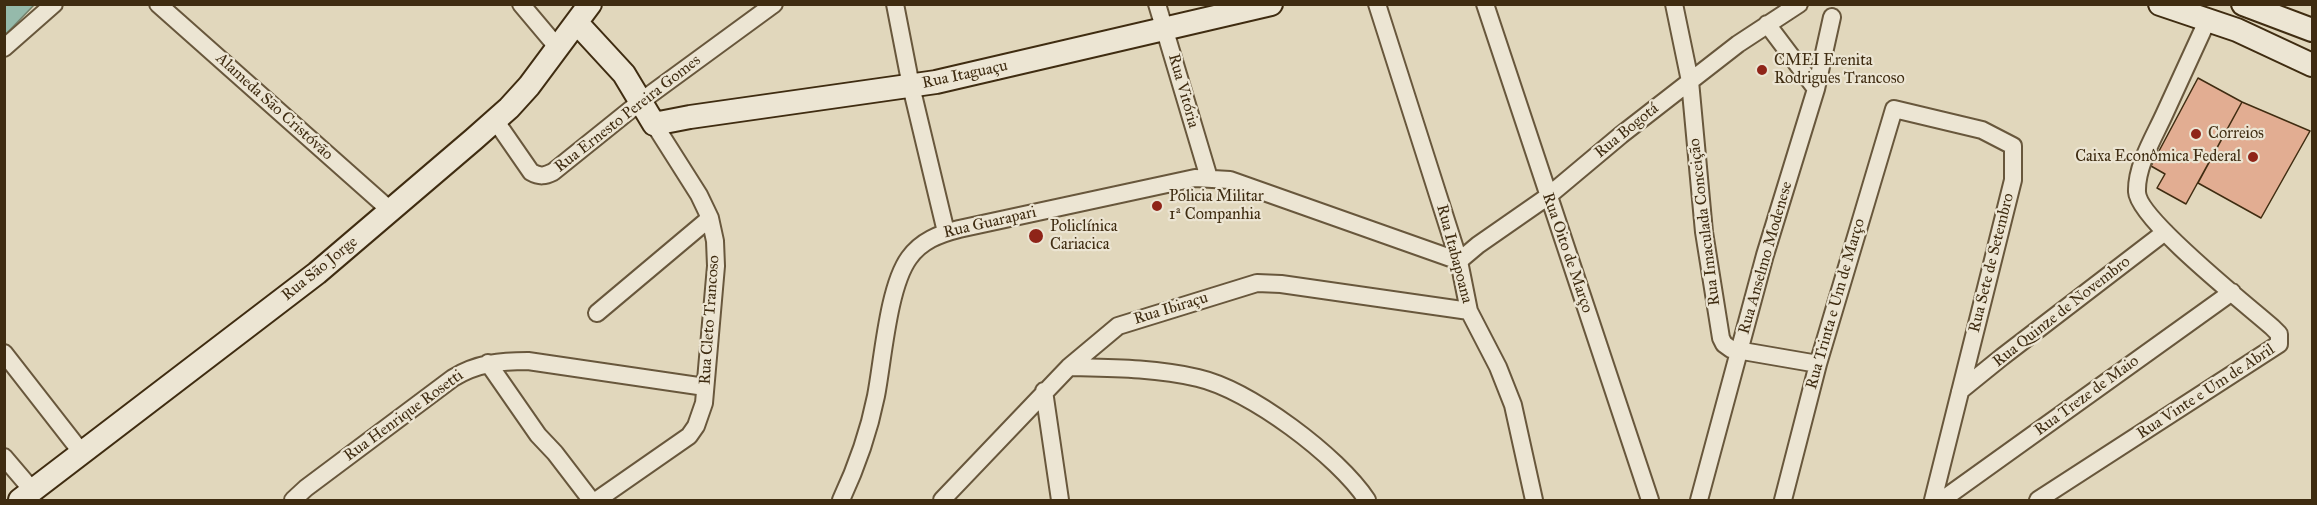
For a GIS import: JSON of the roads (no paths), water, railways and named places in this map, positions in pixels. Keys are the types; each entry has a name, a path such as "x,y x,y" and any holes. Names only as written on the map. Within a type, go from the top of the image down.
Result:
{"main road":[{"name":"Rua Itaguaçu","path":"654,124 911,86 1166,30 1271,4"},
{"path":"2160,4 2237,30 2313,65"},
{"path":"2243,4 2313,30"},
{"name":"Rua São Jorge","path":"26,496 317,273 495,120 529,86 583,14"},
{"name":"Rua Cleto Trancoso","path":"583,14 624,74 654,124"}],"street":[{"path":"4,48 54,4"},
{"name":"Alameda São Cristóvão","path":"158,4 390,210"},
{"path":"521,4 558,48"},
{"name":"Rua Ernesto Pereira Gomes","path":"495,120 531,172 537,176 545,176 640,102 774,4"},
{"path":"895,4 911,86 946,232"},
{"name":"Rua Vitória","path":"1157,4 1209,178"},
{"name":"Rua Itabapoana","path":"1377,4 1458,261 1469,311 1498,367 1513,405 1534,501"},
{"name":"Rua Oito de Março","path":"1485,4 1547,197 1574,271 1650,501"},
{"name":"Rua Imaculada Conceição","path":"1674,4 1690,81 1704,232 1721,338 1731,349 1739,351"},
{"name":"Rua Bogotá","path":"1458,261 1547,197 1608,145 1690,81 1767,24 1799,4"},
{"name":"Rua Anselmo Modenese","path":"1699,501 1765,255 1816,89 1832,17"},
{"name":"Rua Vinte e Um de Abril","path":"2038,501 2279,344 2279,334 2165,232 2144,209 2137,194 2138,182 2149,148 2208,19"},
{"path":"1767,24 1816,89"},
{"name":"Rua Trinta e Um de Março","path":"1784,501 1818,364 1894,109"},
{"name":"Rua Sete de Setembro","path":"1894,109 1982,130 2013,146 2013,180 1933,501"},
{"name":"Rua Cleto Trancoso","path":"597,501 689,436 701,416 716,266 715,241 710,218 699,195 654,124"},
{"name":"Rua Guarapari","path":"841,501 856,464 875,399 897,280 914,252 929,240 946,232 1195,178 1209,178 1230,180 1458,261"},
{"path":"597,312 710,218"},
{"name":"Rua Quinze de Novembro","path":"1960,392 2165,232"},
{"name":"Rua Ibiraçu","path":"942,501 1069,367 1119,326 1257,283 1281,284 1469,311"},
{"name":"Rua Treze de Maio","path":"1942,501 2232,292"},
{"path":"1739,351 1818,364"},
{"path":"4,353 82,453"},
{"name":"Rua Henrique Rosetti","path":"293,501 306,488 464,370 489,363 528,361 705,387"},
{"path":"489,363 538,435 555,453 591,501"},
{"path":"1069,367 1177,374 1200,379 1228,390 1267,411 1301,435 1350,477 1367,501"},
{"path":"1044,392 1060,501"},
{"path":"4,457 26,496"}],"place":[{"name":"CMEI Erenita Rodrigues Trancoso","path":"1762,70"},
{"name":"Correios","path":"2196,134"},
{"name":"Caixa Econômica Federal","path":"2253,157"},
{"name":"Policia Militar 1ª Companhia","path":"1157,206"},
{"name":"Policlínica Cariacica","path":"1036,236"}]}
